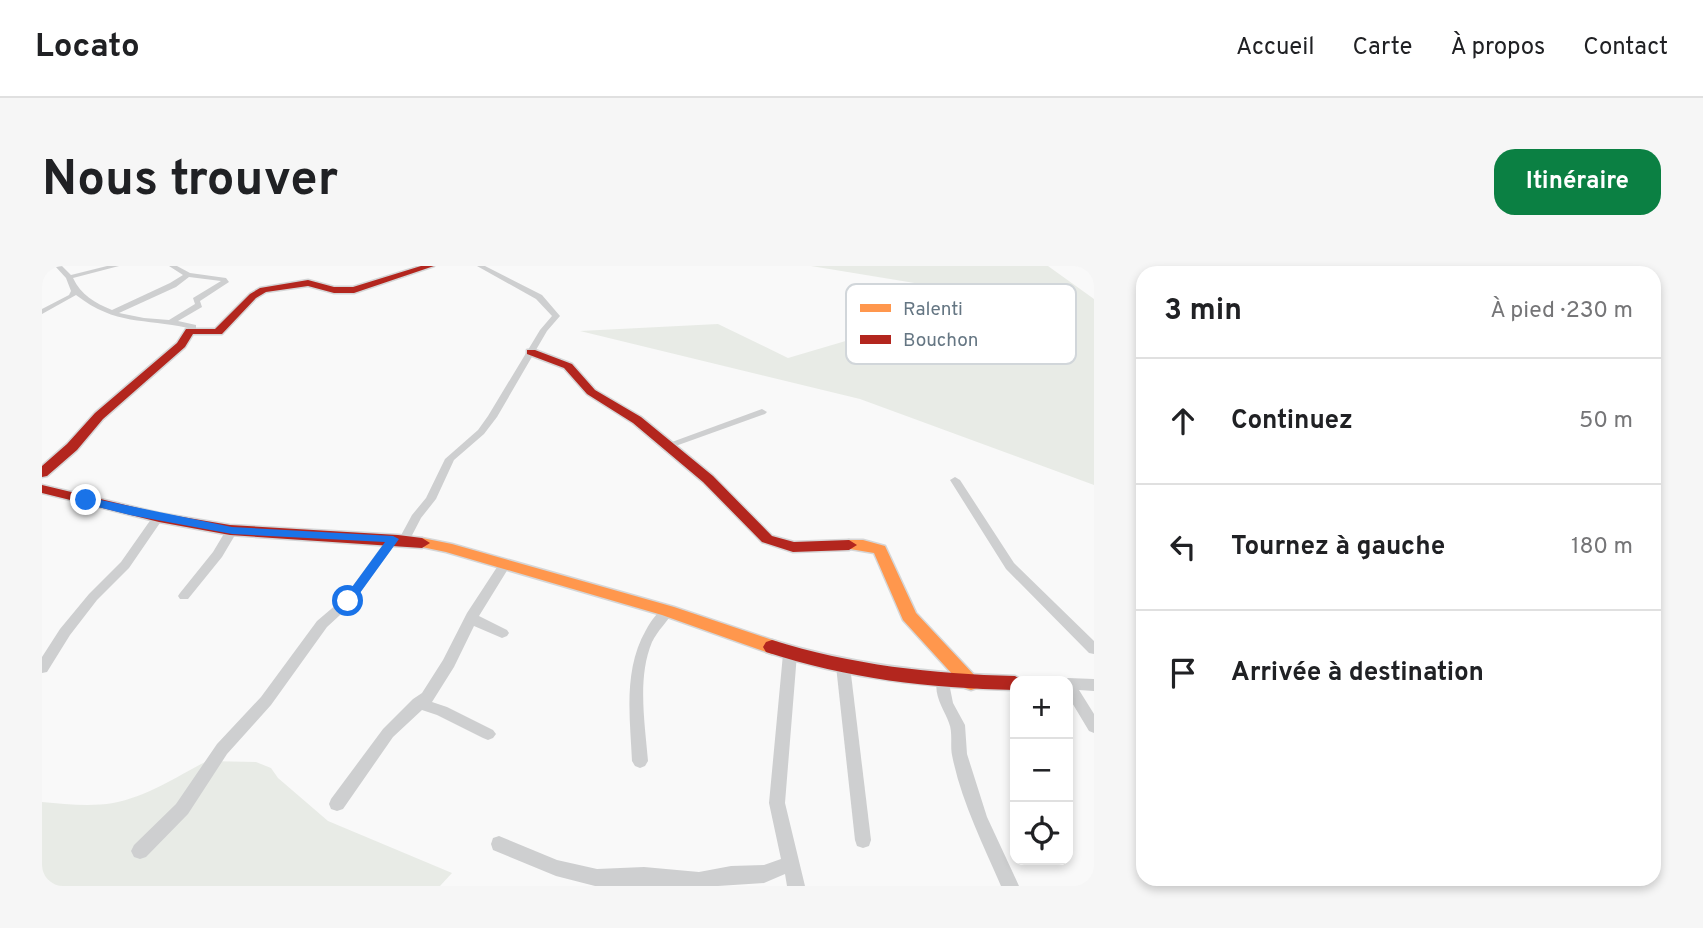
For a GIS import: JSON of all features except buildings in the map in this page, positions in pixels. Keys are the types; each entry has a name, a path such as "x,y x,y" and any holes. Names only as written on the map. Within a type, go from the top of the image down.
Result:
{"street":[{"path":"42,473 72,447 99,416 181,345 192,327 171,322 146,322 94,306 75,291 69,277 58,266"},
{"path":"69,277 117,266"},
{"path":"171,322 194,309 199,304 196,300 225,282 224,279 188,275 172,266"},
{"path":"190,331 218,332 253,296 263,290 308,283 334,290 354,290 430,266"},
{"path":"140,851 182,809 222,749 266,701 322,624 348,601 431,499 450,459 481,432 556,316 539,297 480,266"},
{"path":"111,313 173,285 188,275"},
{"path":"42,312 72,296 75,291"},
{"path":"531,352 568,366 591,392 637,420 708,479 767,539 793,547 863,545 880,550 909,616 971,683"},
{"path":"666,446 762,412"},
{"path":"954,480 1010,566 1094,649"},
{"path":"42,489 158,517 232,530 399,540 447,547 668,611 790,654 843,666 943,682 1010,684"},
{"path":"42,668 65,632 93,597 125,565 158,517"},
{"path":"184,596 218,554 232,530"},
{"path":"337,804 388,733 427,697 449,663 472,616 505,564"},
{"path":"640,761 637,678 639,657 659,618 668,611"},
{"path":"472,616 476,621 502,633"},
{"path":"790,654 790,687 777,803 796,886"},
{"path":"843,666 863,840"},
{"path":"943,682 946,703 958,725 959,754 979,817 1010,886"},
{"path":"1073,684 1094,685"},
{"path":"1073,692 1094,727"},
{"path":"418,703 442,711 488,734"},
{"path":"499,844 556,867 597,878 644,876 699,881 731,875 764,874 792,863"}],"shaded area":[{"path":"811,266 1048,266 1073,284 921,284"},
{"path":"1076,286 1094,299 1094,485 860,399 580,331 718,324 788,358 846,341 846,364 1076,364"},
{"path":"207,761 256,762 271,768 278,778 328,821 452,873 440,886 42,886 42,802 78,805 113,803 138,796"}],"traffic: slow":[{"path":"422,543 447,547 668,611 772,647"},
{"path":"849,545 863,545 880,550 909,616 971,683"}],"traffic: jam":[{"path":"42,473 72,447 99,416 181,345 190,331 218,332 253,296 263,290 308,283 334,290 354,290 430,266"},
{"path":"531,352 568,366 591,392 637,420 708,479 767,539 793,547 849,545"},
{"path":"42,489 112,507 230,530 422,543"},
{"path":"772,647 801,657 892,675 1010,683"}],"route":[{"path":"86,500 130,512 232,530 393,539 348,601"}]}
